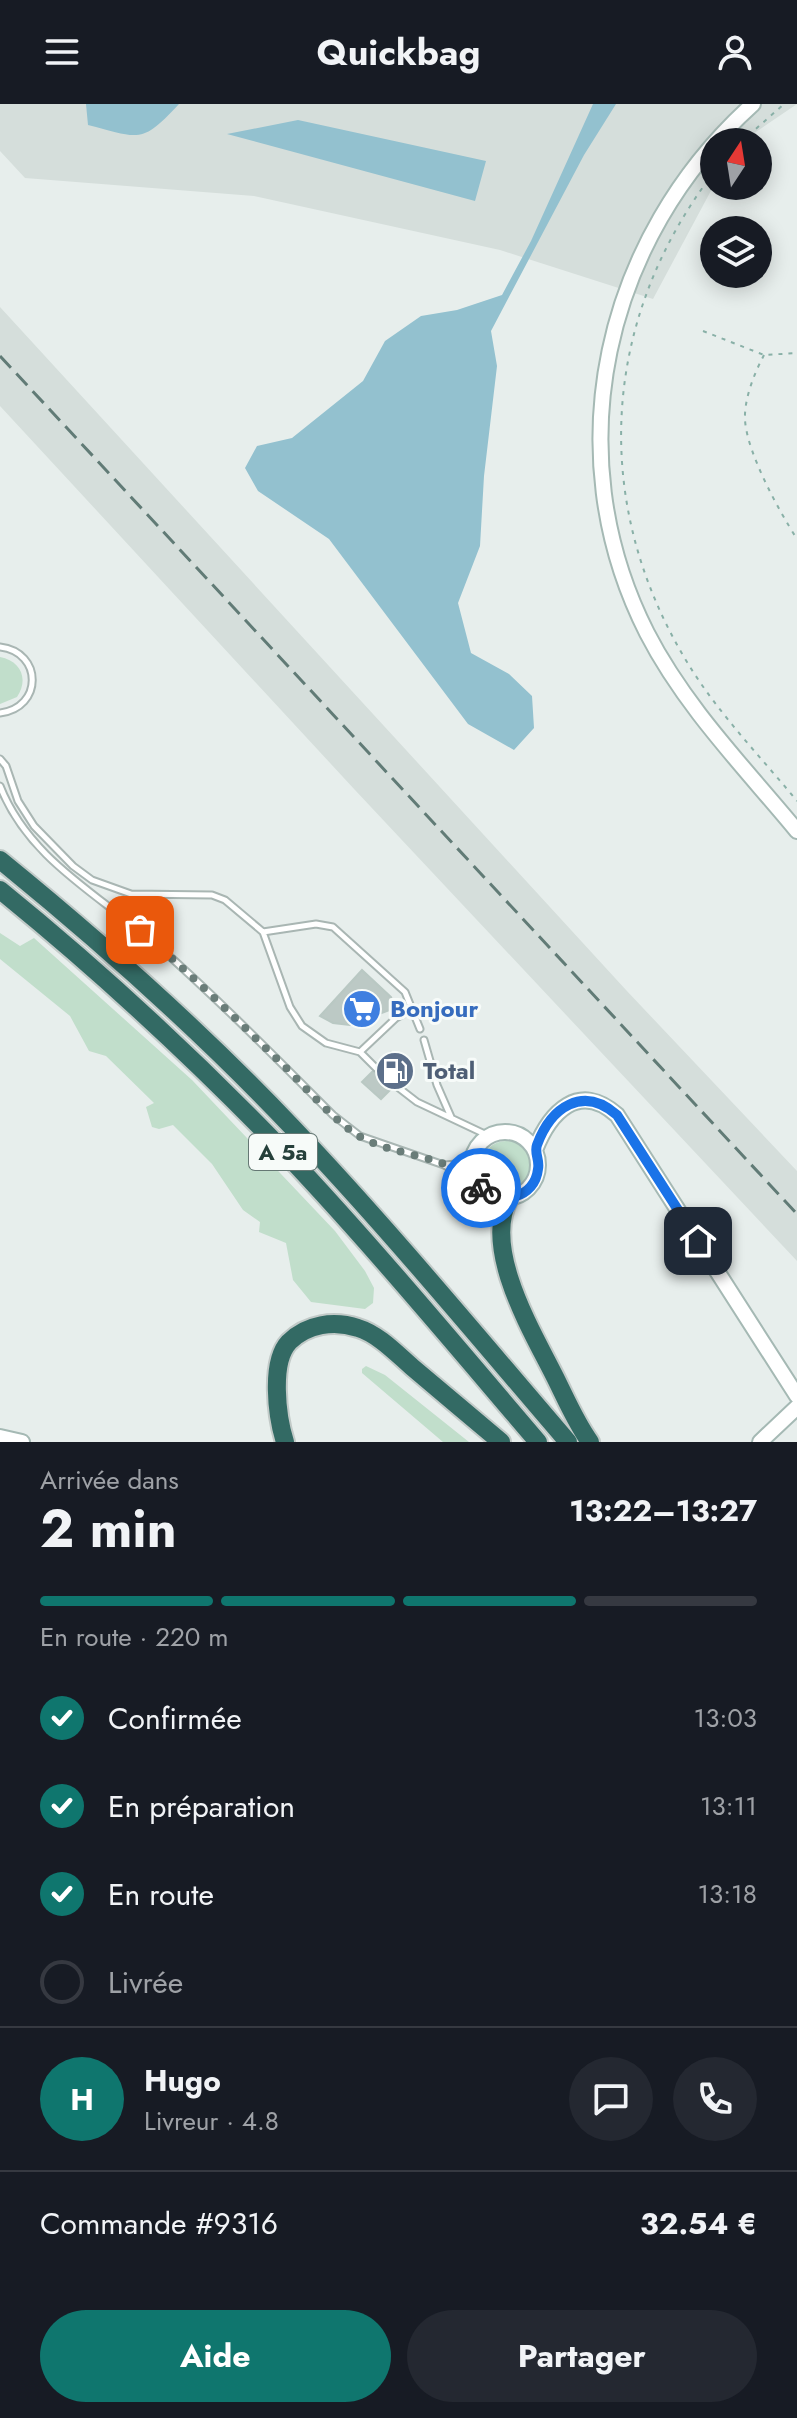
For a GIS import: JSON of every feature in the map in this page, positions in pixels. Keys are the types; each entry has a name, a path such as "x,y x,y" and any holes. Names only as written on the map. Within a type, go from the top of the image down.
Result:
{"highway":[{"name":"A 5a","path":"0,860 141,980 290,1125 373,1216 568,1442"},
{"name":"A 5a","path":"0,890 122,994 270,1137 538,1442"},
{"path":"509,1198 501,1223 502,1246 511,1283 527,1322 590,1442"},
{"path":"285,1442 281,1428 278,1360 284,1348 297,1335 315,1327 337,1323 361,1328 383,1342 501,1442"}],"street":[{"path":"753,104 715,141 686,177 664,208 635,266 617,318 605,376 601,426 603,479 623,574 652,641 691,702 797,831"},
{"path":"535,1150 548,1124 570,1103 593,1101 606,1105 617,1115 797,1396"},
{"path":"515,1133 525,1138 535,1150 539,1165 535,1181 524,1193 509,1198 488,1194 477,1182 472,1167 473,1155 479,1144 489,1136 515,1133"},
{"path":"760,1442 797,1407"},
{"path":"0,1437 22,1442"}],"lane":[{"path":"0,647 16,651 27,662 32,683 23,704 10,712 0,713"},
{"path":"0,759 6,766 18,801 34,826 73,866 92,880 131,894 212,895 225,900 263,932 290,1007 302,1026 326,1043 360,1052 376,1068"},
{"path":"0,786 15,818 41,850 85,890 158,946 333,1115 360,1136 444,1165 477,1182"},
{"path":"263,932 316,924 333,927 405,992 420,1029"},
{"path":"360,1052 396,1018 413,1009"},
{"path":"424,1040 437,1085 451,1118"},
{"path":"395,1085 417,1102 489,1136"},
{"path":"444,1165 456,1164 473,1155"}],"path":[{"path":"757,128 784,104"},
{"path":"700,192 656,266 637,319 628,356 621,417 624,497 642,569 674,641 715,702 797,801"},
{"path":"703,331 764,355 797,353"},
{"path":"764,355 749,389 745,419 749,443 783,517 797,539"}],"shaded area":[{"path":"0,104 797,104 762,128 700,128 700,200 706,200 653,299 500,250 254,196 25,178 0,151"},
{"path":"0,307 626,990 797,1171 797,1261 0,406"}],"green space":[{"path":"0,657 18,667 22,684 17,697 0,704"},
{"path":"0,933 20,946 34,938 192,1080 335,1231 374,1288 373,1303 365,1309 311,1302 293,1280 286,1243 259,1232 260,1222 243,1210 212,1164 173,1125 159,1129 152,1127 146,1107 154,1103 106,1056 89,1051 70,1016 0,959"},
{"path":"506,1141 523,1148 530,1165 523,1182 506,1189 489,1182 482,1165 489,1148"},
{"path":"366,1366 385,1375 469,1442 443,1442 362,1373"}],"water":[{"path":"86,104 179,104 147,132 130,135 88,125"},
{"path":"593,104 616,104 584,155 491,331 497,366 484,476 480,546 458,603 471,653 509,674 532,696 534,728 514,750 468,724 329,539 258,491 245,468 257,446 292,438 363,381 385,341 421,316 457,310 502,295 531,241"},
{"path":"298,120 486,161 475,201 227,134"}],"building":[{"path":"362,970 391,997 395,1008 350,1025 333,1023 320,1016"},
{"path":"391,1052 409,1070 399,1081 391,1081 391,1089 381,1099 362,1082 372,1072 380,1071 380,1064"}],"railway":[{"path":"0,356 797,1214"}],"way so far":[{"path":"140,930 228,1010 333,1115 360,1136 444,1165 468,1176 481,1188"}],"place":[{"name":"Bonjour","path":"362,1009"},
{"name":"Total","path":"395,1071"}],"route":[{"path":"481,1188 498,1198 514,1197 528,1189 538,1171 535,1150 543,1130 570,1103 593,1101 606,1105 617,1115 698,1241"}]}
